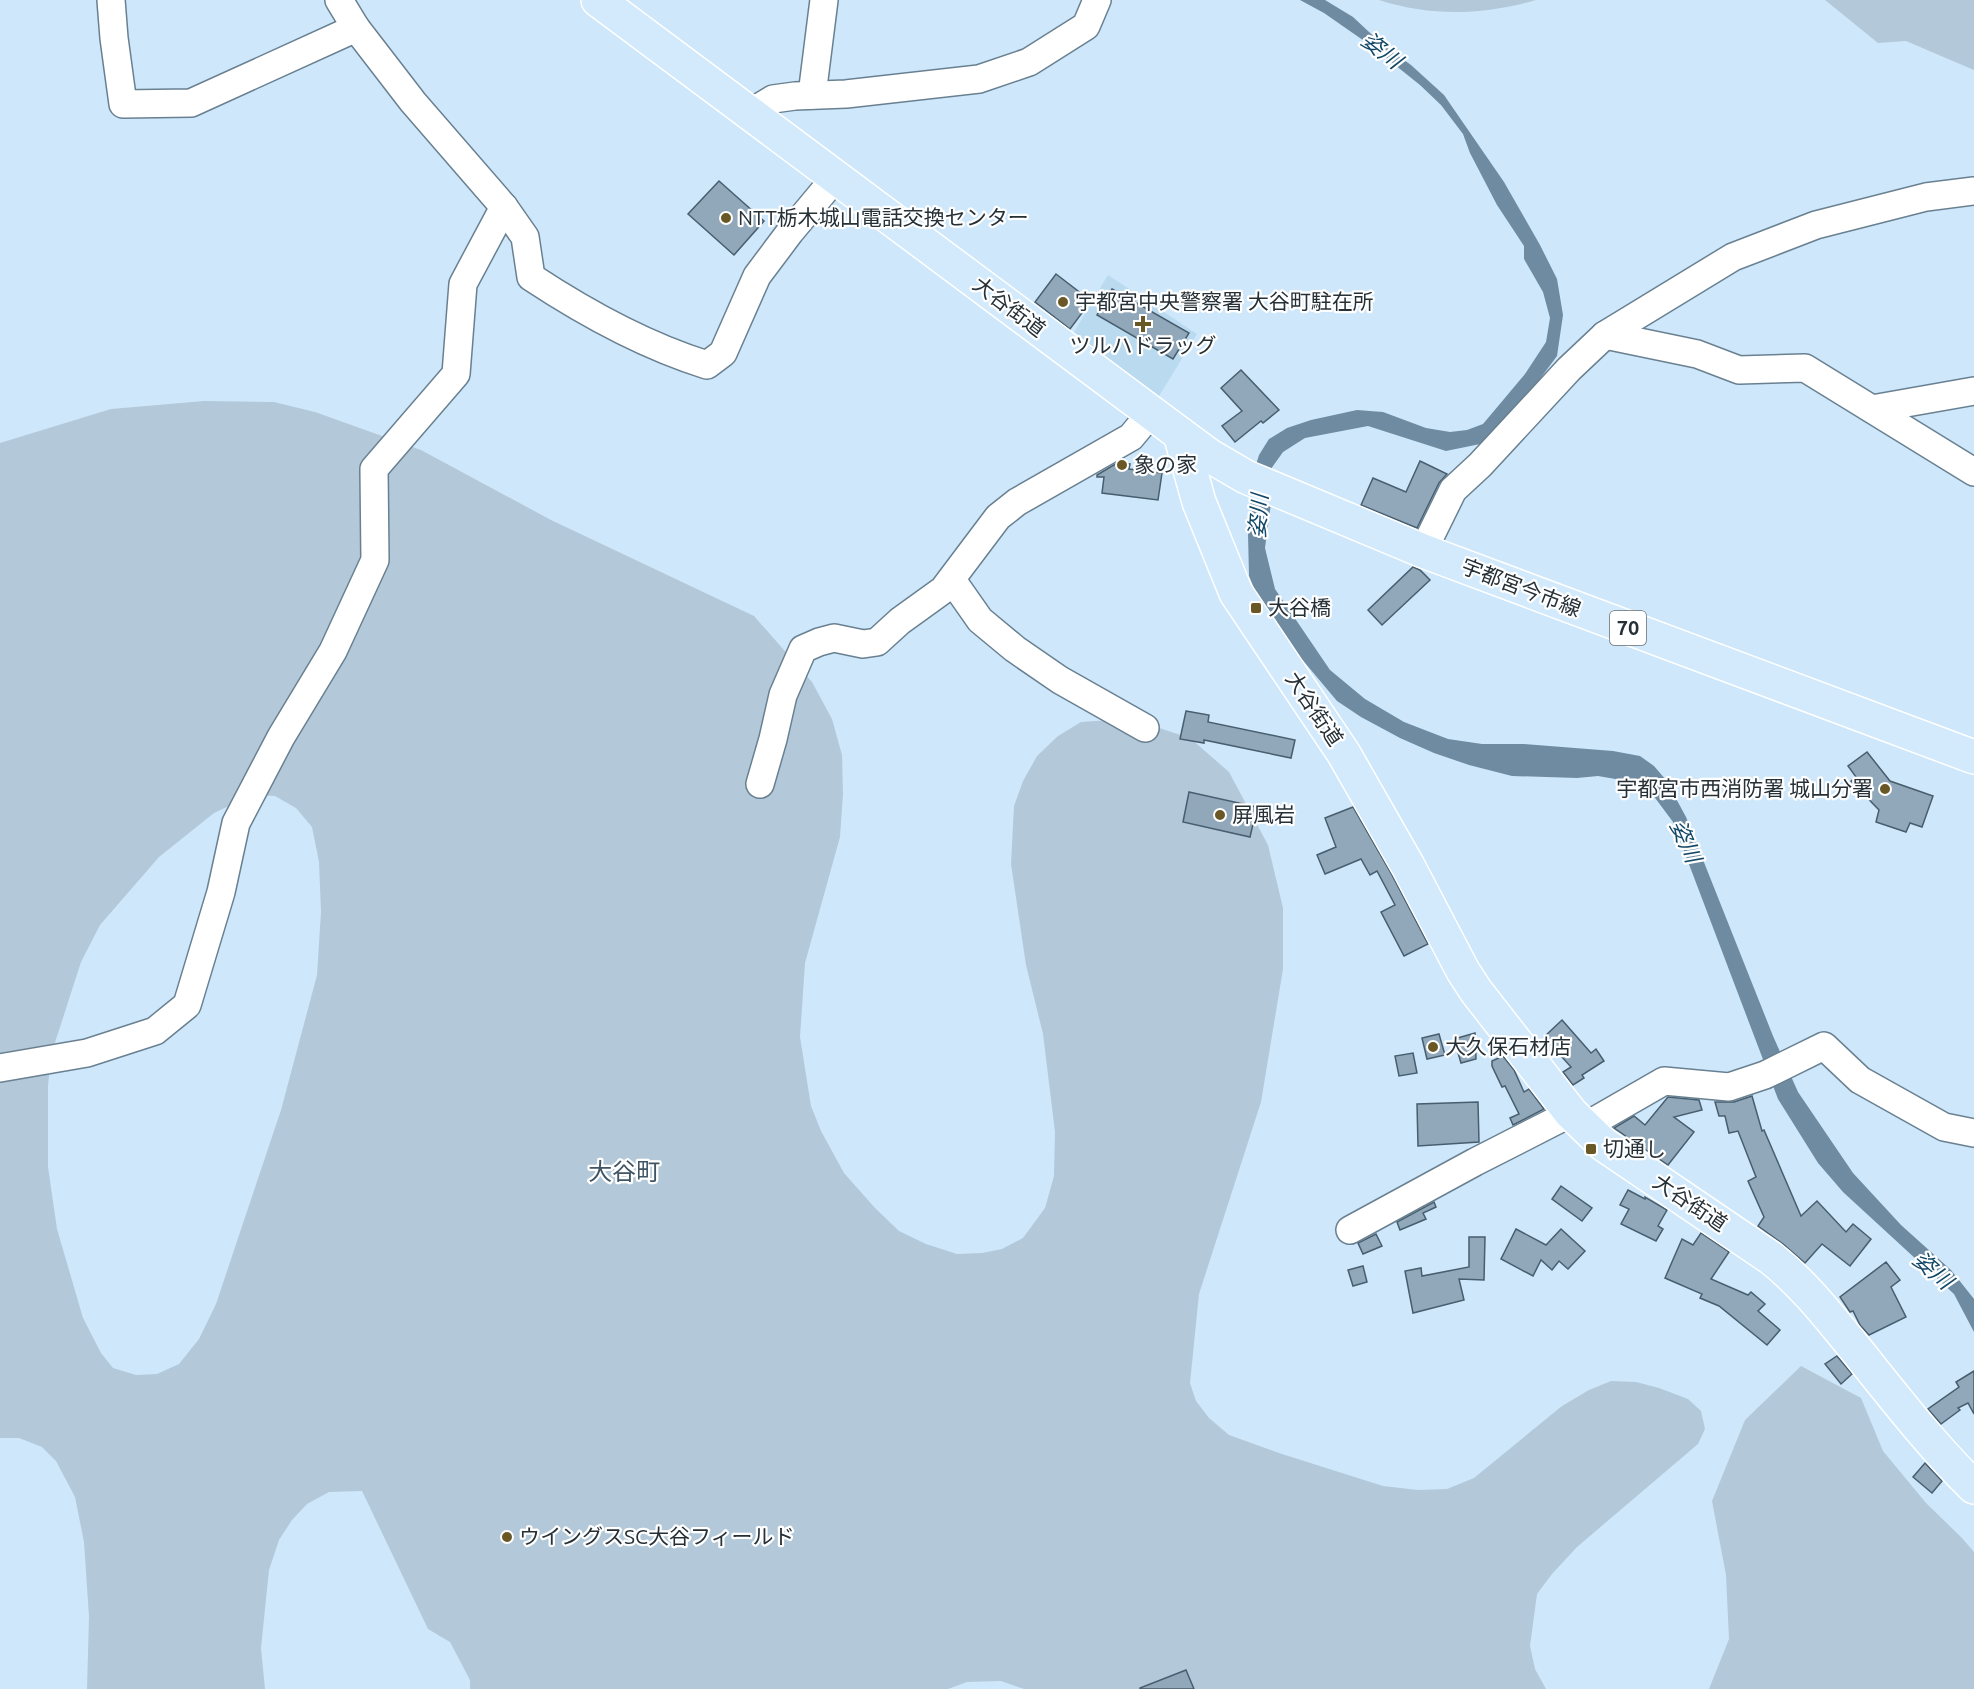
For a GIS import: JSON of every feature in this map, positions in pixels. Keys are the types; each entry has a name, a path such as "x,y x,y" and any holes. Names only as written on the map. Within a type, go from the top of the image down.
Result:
{"main road":[{"name":"大谷街道","path":"598,0 1180,434 1199,502 1236,593 1344,754 1408,866 1463,970 1498,1021 1577,1120 1612,1150 1771,1258 1792,1275 1814,1298 1930,1442 1974,1487"},
{"name":"宇都宮今市線","path":"1180,434 1210,456 1246,477 1423,551 1974,757"}],"street":[{"path":"111,0 123,104 191,103 356,28"},
{"path":"339,0 356,28 413,102 504,207 525,237 531,277 576,307 682,357 707,365 723,353 757,276 835,178"},
{"path":"812,95 824,0"},
{"path":"750,113 773,99 846,94 979,79 1029,62 1086,26 1097,1"},
{"path":"1423,551 1453,490 1480,465 1569,369 1605,335 1733,257 1816,225 1926,197 1974,191"},
{"path":"0,1068 87,1053 155,1031 188,1005 221,892 236,823 281,737 333,651 375,560 374,469 456,374 463,284 504,207"},
{"path":"1605,335 1697,354 1739,370 1805,368 1974,472"},
{"path":"1872,409 1974,391"},
{"path":"760,784 783,695 802,649 834,638 863,644 877,642 900,621 943,590 998,517 1017,502 1131,437 1151,413"},
{"path":"952,580 980,620 1015,649 1060,680 1145,728"},
{"path":"1350,1230 1475,1162 1664,1081 1729,1087 1765,1075 1824,1046 1860,1080 1944,1127 1974,1133"}],"shaded area":[{"path":"1379,0 1536,0 1497,9 1458,12 1418,9"},
{"path":"1825,0 1974,0 1974,70 1906,41 1878,43"},
{"path":"1108,275 1197,334 1156,401 1070,339"},
{"path":"204,401 274,402 315,412 421,450 551,520 754,616 812,682 832,719 842,755 843,794 840,837 805,963 800,1037 811,1106 821,1131 844,1173 899,1231 926,1244 957,1254 982,1253 1002,1249 1023,1238 1045,1208 1054,1176 1055,1132 1043,1034 1026,965 1011,864 1014,806 1023,781 1037,756 1058,736 1081,722 1111,720 1159,728 1190,738 1229,772 1268,845 1283,908 1283,969 1261,1102 1199,1294 1190,1383 1196,1401 1209,1418 1229,1435 1383,1486 1418,1490 1447,1489 1474,1478 1562,1406 1589,1390 1611,1381 1636,1382 1659,1388 1688,1399 1701,1411 1705,1429 1698,1444 1577,1547 1537,1594 1530,1646 1535,1669 1546,1689 1024,1689 1001,1681 967,1682 948,1689 470,1689 470,1680 450,1642 428,1629 362,1491 329,1492 307,1504 292,1520 279,1540 269,1570 261,1648 265,1689 87,1689 89,1617 84,1542 75,1497 56,1461 42,1447 19,1438 0,1438 0,443 111,409","holes":["252,795 275,796 296,808 312,827 319,862 321,912 317,975 281,1110 216,1304 199,1339 179,1364 157,1374 136,1375 113,1368 101,1353 83,1318 57,1229 48,1167 48,1086 51,1055 81,962 100,925 159,857 214,813"]},
{"path":"1801,1366 1861,1398 1883,1451 1926,1503 1974,1552 1974,1689 1709,1689 1729,1639 1726,1575 1712,1501 1745,1420"}],"water":[{"name":"姿川","path":"1300,0 1325,0 1353,17 1444,95 1504,182 1557,279 1563,315 1557,356 1522,403 1485,443 1446,451 1368,426 1305,438 1283,452 1268,473 1255,468 1259,455 1269,439 1287,428 1357,410 1383,412 1426,428 1450,432 1467,430 1483,424 1525,374 1546,342 1550,318 1543,292 1524,259 1524,246 1497,205 1470,153 1463,134 1441,105 1370,45 1324,13"},
{"name":"姿川","path":"1251,495 1271,503 1265,548 1275,589 1330,670 1365,699 1404,722 1448,739 1482,744 1524,744 1613,751 1640,756 1654,766 1666,780 1686,817 1773,1036 1798,1092 1853,1173 1901,1225 1951,1270 1974,1299 1974,1332 1954,1294 1843,1192 1818,1163 1778,1099 1673,822 1647,787 1598,776 1577,778 1512,776 1469,765 1400,738 1337,701 1274,626 1249,576 1248,533"}],"building":[{"name":"NTT栃木城山電話交換センター","path":"719,181 764,221 734,255 688,214"},
{"name":"宇都宮中央警察署 大谷町駐在所","path":"1056,274 1091,301 1070,329 1035,302"},
{"name":"ツルハドラッグ","path":"1112,289 1189,333 1173,359 1097,315"},
{"path":"1241,370 1279,410 1235,442 1222,426 1242,411 1221,388"},
{"path":"1420,461 1447,474 1439,483 1417,528 1361,505 1373,478 1406,492"},
{"path":"1117,463 1130,464 1129,469 1162,473 1158,500 1102,493 1104,477 1097,477 1097,475"},
{"path":"1413,567 1420,570 1430,580 1382,625 1368,610"},
{"path":"1186,711 1209,715 1208,722 1295,740 1291,758 1204,740 1204,743 1180,739"},
{"name":"宇都宮市西消防署 城山分署","path":"1867,752 1890,781 1933,796 1922,827 1910,823 1906,832 1876,822 1879,810 1851,781 1856,777 1848,766"},
{"name":"屏風岩","path":"1189,792 1257,807 1250,837 1183,822"},
{"path":"1353,807 1428,944 1404,956 1381,912 1395,905 1377,871 1370,875 1361,859 1325,874 1317,855 1336,847 1325,818"},
{"path":"1562,1020 1591,1053 1596,1049 1604,1061 1582,1075 1584,1078 1573,1085 1563,1072 1571,1067 1544,1037"},
{"path":"1475,1033 1476,1059 1461,1063 1454,1039"},
{"name":"大久保石材店","path":"1439,1034 1445,1055 1427,1059 1422,1038"},
{"path":"1413,1053 1417,1073 1399,1076 1395,1056"},
{"path":"1503,1056 1514,1070 1524,1092 1529,1089 1544,1109 1513,1125 1510,1118 1519,1114 1492,1066 1492,1061"},
{"path":"1752,1096 1762,1131 1764,1130 1801,1216 1817,1201 1846,1232 1853,1224 1871,1239 1850,1266 1822,1244 1805,1263 1758,1226 1764,1217 1748,1181 1756,1177 1738,1131 1729,1133 1725,1116 1719,1116 1715,1102 1734,1102"},
{"path":"1668,1097 1699,1100 1702,1110 1674,1117 1694,1132 1668,1165 1614,1128 1634,1116 1645,1125"},
{"path":"1478,1102 1479,1142 1418,1146 1417,1104"},
{"path":"1561,1186 1592,1208 1582,1221 1552,1199"},
{"path":"1628,1190 1667,1210 1658,1226 1663,1229 1656,1241 1621,1224 1629,1209 1620,1205"},
{"path":"1434,1202 1436,1207 1423,1213 1426,1219 1400,1230 1397,1222"},
{"path":"1516,1229 1546,1245 1561,1229 1585,1251 1568,1269 1559,1261 1552,1270 1541,1260 1533,1276 1501,1259"},
{"path":"1701,1233 1729,1252 1711,1279 1748,1295 1751,1292 1765,1304 1758,1311 1780,1330 1767,1345 1719,1306 1700,1298 1702,1294 1665,1278 1682,1239 1693,1245"},
{"path":"1376,1234 1382,1246 1363,1254 1358,1243"},
{"path":"1469,1237 1485,1237 1484,1280 1459,1279 1464,1300 1413,1313 1405,1271 1421,1268 1422,1276 1469,1267"},
{"path":"1886,1262 1900,1280 1891,1287 1906,1317 1869,1335 1860,1325 1853,1311 1850,1312 1840,1297"},
{"path":"1363,1266 1367,1282 1353,1286 1348,1270"},
{"path":"1837,1356 1852,1374 1841,1384 1825,1364"},
{"path":"1974,1371 1974,1414 1968,1403 1958,1408 1960,1410 1941,1424 1928,1409 1959,1387 1956,1382"},
{"path":"1925,1463 1942,1481 1932,1493 1913,1477"},
{"path":"1186,1670 1194,1689 1140,1689 1140,1688"}],"place":[{"name":"NTT栃木城山電話交換センター","path":"726,218"},
{"name":"宇都宮中央警察署 大谷町駐在所","path":"1063,302"},
{"name":"ツルハドラッグ","path":"1143,324"},
{"name":"象の家","path":"1122,465"},
{"name":"大谷橋","path":"1256,608"},
{"name":"宇都宮市西消防署 城山分署","path":"1885,789"},
{"name":"屏風岩","path":"1220,815"},
{"name":"大久保石材店","path":"1433,1047"},
{"name":"切通し","path":"1591,1149"},
{"name":"ウイングスSC大谷フィールド","path":"507,1537"}],"district":[{"name":"大谷町","path":"624,1172"}]}
